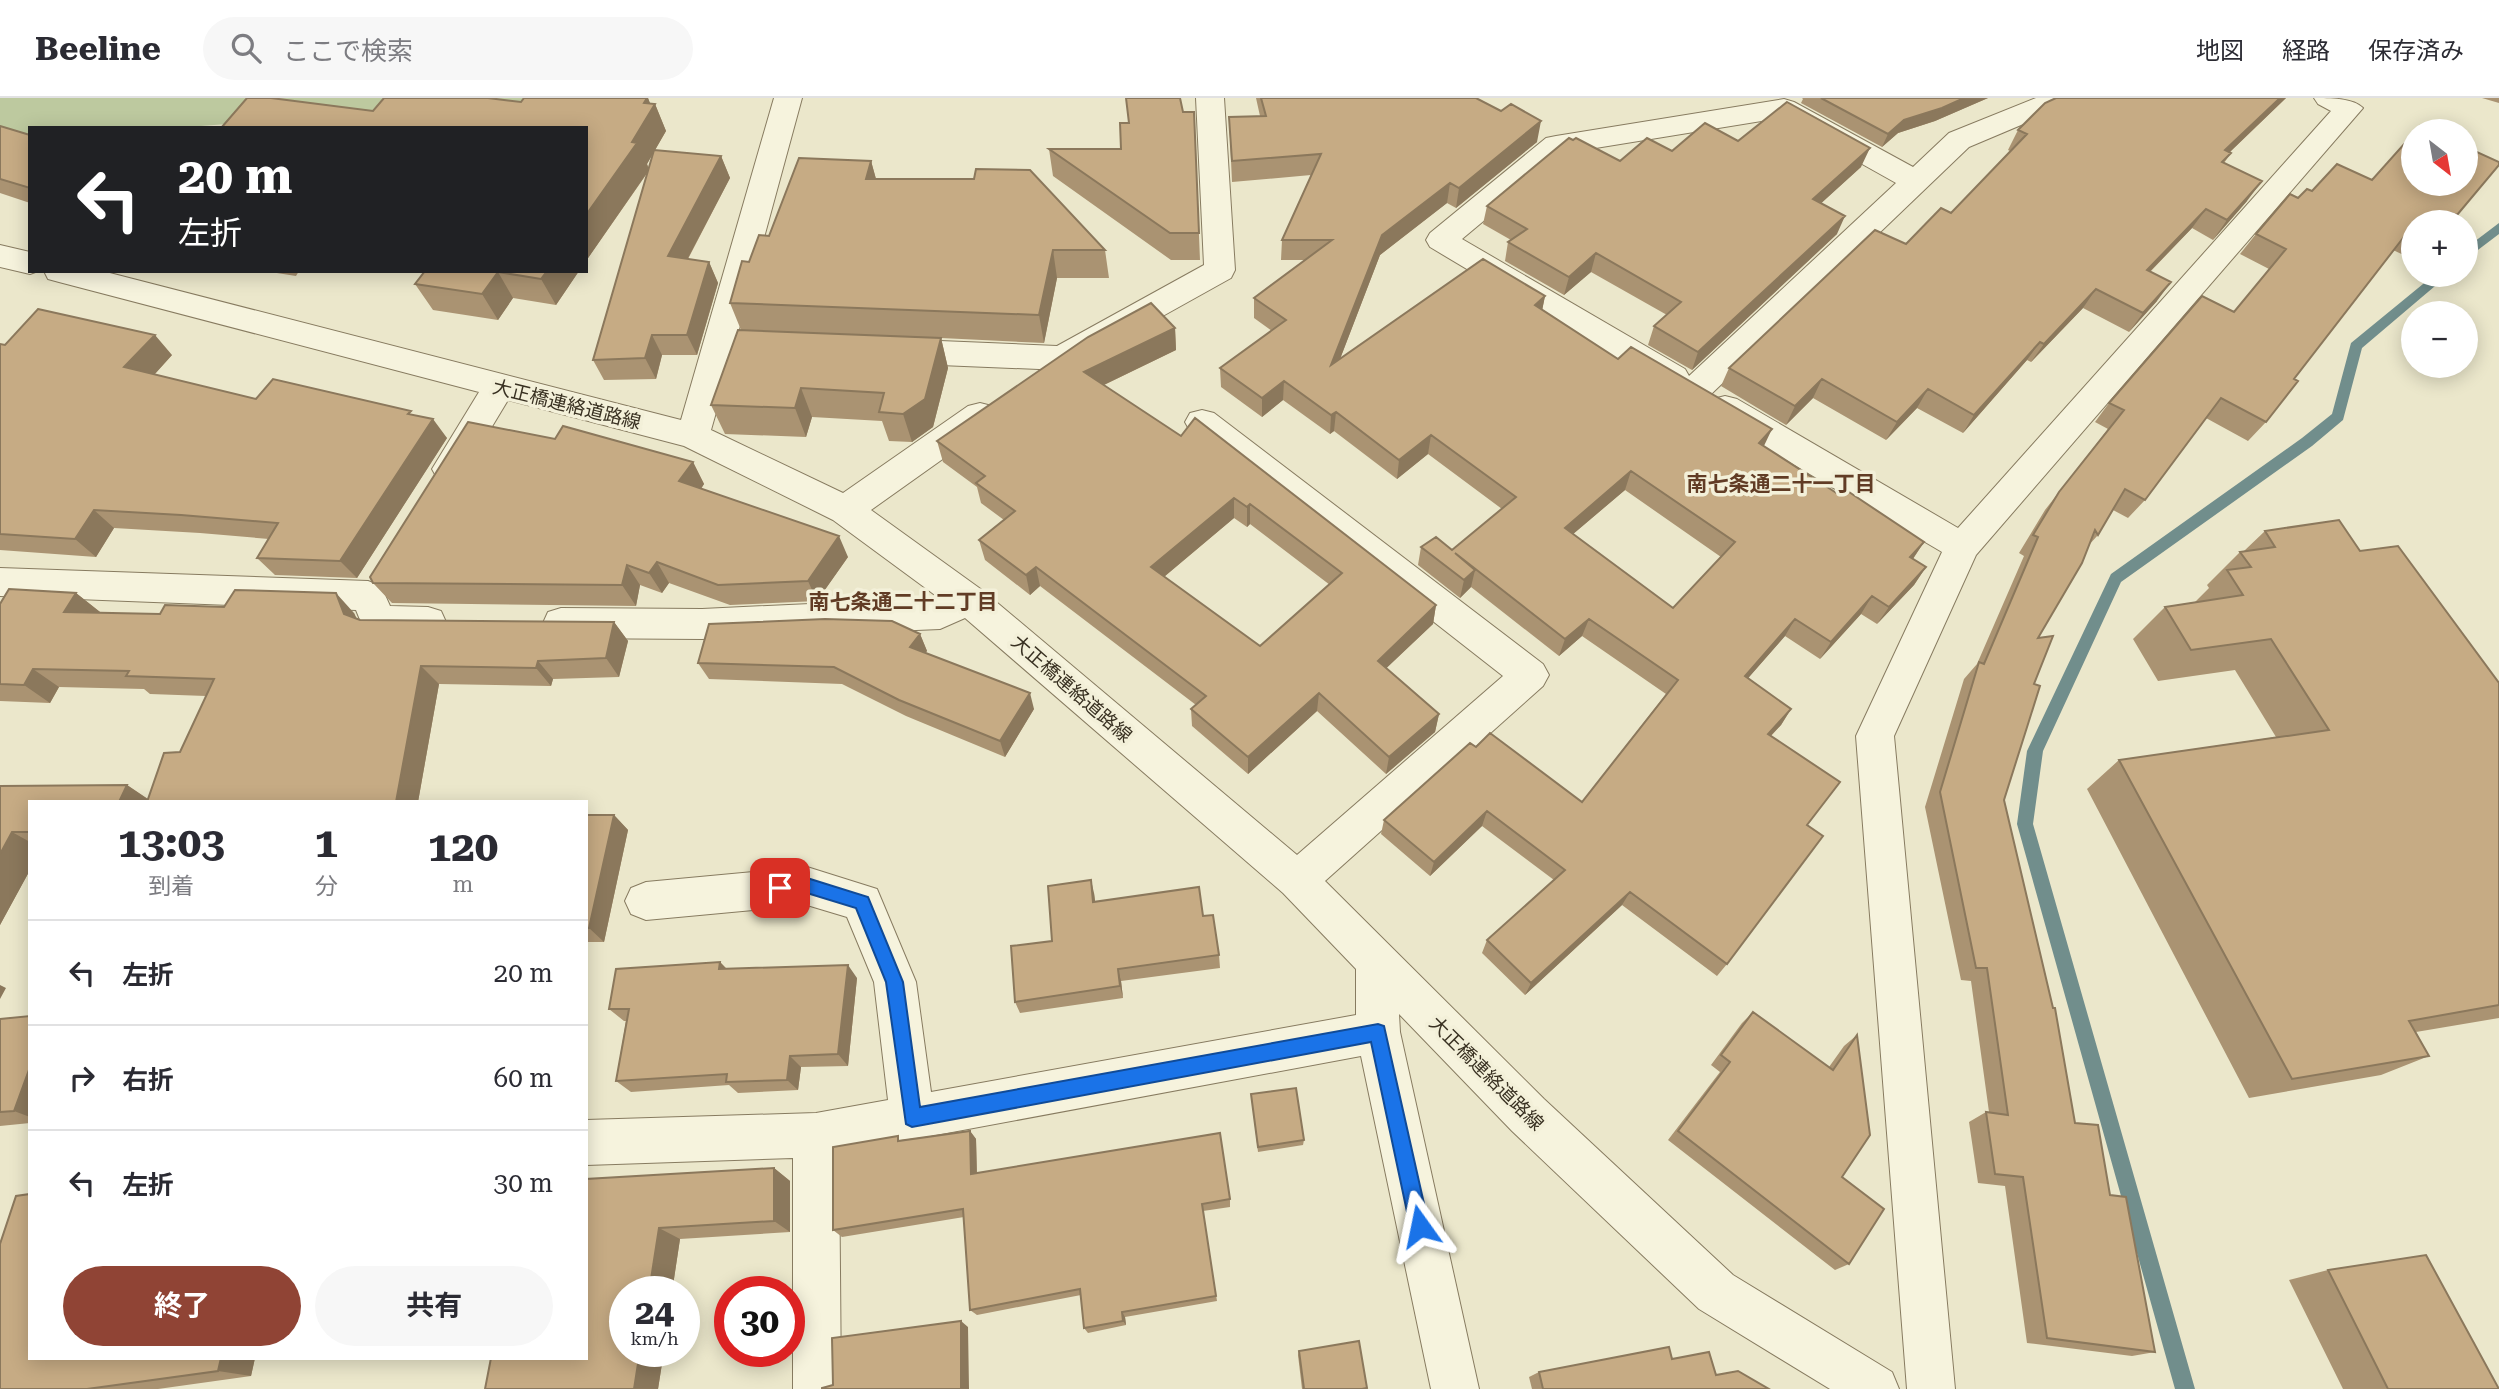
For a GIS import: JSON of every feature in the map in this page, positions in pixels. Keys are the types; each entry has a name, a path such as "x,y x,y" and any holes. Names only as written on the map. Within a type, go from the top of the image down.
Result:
{"street":[{"path":"693,436 788,98"},
{"path":"845,510 1062,358 1220,270 1210,98"},
{"path":"1694,390 1959,140 2061,98"},
{"path":"1931,1389 1875,736 1962,547 2349,108 2328,98"},
{"path":"1915,181 1781,103 1556,145 1441,240 1962,547"},
{"path":"0,256 28,263"},
{"name":"大正橋連絡道路線","path":"67,273 693,436 845,510 969,600 1297,880 1528,1115 1716,1292 1875,1389"},
{"path":"720,344 816,348"},
{"path":"857,350 1062,358"},
{"path":"433,493 499,387"},
{"path":"1202,422 1530,675 1297,880"},
{"path":"10,592 375,585 378,621 459,622"},
{"path":"526,622 702,624 940,614 969,600"},
{"path":"646,901 807,886 862,902 895,982 912,1118"},
{"path":"1377,963 1378,1032 1455,1389"},
{"path":"588,1143 816,1135 1378,1032"},
{"path":"816,1135 817,1389"}],"green space":[{"path":"0,98 570,98 201,126 28,126 28,139 0,141"}],"building":[{"path":"247,98 271,98 373,111 384,98 488,98 521,102 524,98 647,98 644,103 655,104 632,142 637,143 588,212 588,126 223,126"},
{"path":"1126,98 1180,98 1183,112 1194,112 1199,233 1170,233 1049,149 1121,149 1120,123 1129,123"},
{"path":"1261,98 1476,98 1501,111 1511,104 1541,121 1459,188 1450,183 1382,235 1331,365 1483,259 1545,296 1535,305 1618,359 1631,347 1772,429 1759,443 1838,494 1843,488 1924,542 1910,557 1926,567 1889,607 1872,596 1831,642 1795,619 1745,676 1791,709 1768,734 1840,782 1807,825 1823,836 1727,964 1630,892 1531,983 1487,940 1565,870 1487,811 1434,862 1384,820 1470,743 1476,747 1490,733 1582,802 1678,680 1589,619 1565,639 1455,553 1475,570 1464,580 1421,547 1436,537 1452,550 1516,497 1431,435 1399,460 1336,412 1331,415 1284,381 1262,398 1220,368 1286,320 1254,298 1332,240 1282,240 1321,154 1232,161 1229,117 1266,116","holes":["1631,471 1735,542 1673,608 1565,528"]},
{"path":"1821,98 1964,98 1904,120 1888,134"},
{"path":"2056,98 2280,98 2225,150 2231,153 2222,162 2262,181 2227,220 2206,209 2147,270 2171,282 2143,313 2096,289 2044,344 2040,342 1974,415 1928,389 1897,422 1822,379 1795,406 1729,368 1875,230 1906,244 1941,208 1951,213 2027,134 2018,130 2045,103"},
{"path":"1787,102 1870,148 1813,199 1845,216 1698,352 1654,326 1681,302 1596,253 1569,277 1508,242 1527,229 1487,206 1569,138 1576,138 1620,161 1647,138 1672,151 1705,123 1738,141"},
{"path":"0,126 28,134 28,187 0,179"},
{"path":"2401,147 2401,196 2473,196 2461,210 2401,210 2401,241 2294,379 2298,381 2266,422 2221,398 2145,500 2125,489 2098,535 2095,530 2082,563 2038,638 2053,636 2034,684 2040,686 2004,800 2055,1008 2075,1123 2098,1125 2110,1195 2126,1197 2155,1352 2047,1338 2023,1177 1995,1174 1986,1112 2008,1115 1987,968 1976,968 1940,792 1979,662 1984,664 2038,537 2033,535 2059,492 2124,410 2109,403 2202,296 2234,312 2286,249 2256,234 2290,194 2298,198 2307,189 2312,191 2337,164 2372,180"},
{"path":"654,150 721,156 668,256 709,262 687,335 652,335 645,358 593,360"},
{"path":"2478,152 2499,162 2478,190"},
{"path":"799,158 871,161 866,179 974,179 976,169 1030,170 1105,250 1053,250 1039,315 730,303 742,261 749,262 759,235 769,236"},
{"path":"423,273 497,273 482,294 415,284"},
{"path":"504,273 546,273 541,279"},
{"path":"1151,303 1175,328 1084,372 1181,436 1195,418 1436,605 1378,661 1439,714 1389,757 1319,693 1248,757 1191,709 1206,696 1036,567 1026,575 979,540 1015,511 976,483 985,476 937,441 1088,337","holes":["1234,498 1247,507 1250,504 1342,573 1260,646 1151,567"]},
{"path":"38,309 155,335 124,367 256,399 273,379 411,411 408,414 433,419 340,561 257,558 278,523 181,515 94,510 75,539 0,534 0,344 5,345"},
{"path":"738,330 941,338 925,399 903,414 879,412 884,393 801,388 795,408 711,405"},
{"path":"468,422 555,439 563,426 693,462 679,481 839,536 808,581 718,585 657,562 649,573 627,565 622,585 373,583 370,577"},
{"path":"2339,520 2360,551 2398,546 2499,683 2499,1005 2409,1021 2429,1056 2292,1079 2119,760 2329,730 2271,639 2191,650 2165,607 2243,595 2227,570 2251,567 2240,552 2275,547 2265,531"},
{"path":"9,589 76,593 64,612 160,614 165,605 224,607 235,590 336,593 344,614 360,620 614,622 606,658 538,661 536,668 421,666 396,800 148,800 164,753 180,752 214,679 126,676 129,671 33,669 24,685 0,684 0,604"},
{"path":"825,619 892,621 920,634 910,647 1030,693 1000,741 899,700 834,667 698,663 709,624"},
{"path":"127,785 120,800 28,800 28,832 12,832 0,854 0,786"},
{"path":"588,815 614,815 589,928"},
{"path":"1091,880 1093,902 1199,887 1203,916 1213,915 1219,955 1118,969 1120,986 1015,1002 1011,946 1052,941 1048,886"},
{"path":"720,962 719,969 848,965 838,1054 790,1056 787,1080 726,1082 727,1074 616,1081 629,1009 609,1009 616,969"},
{"path":"1753,1012 1833,1070 1857,1035 1870,1135 1842,1177 1884,1209 1849,1264 1678,1131 1730,1062 1721,1055"},
{"path":"28,1016 28,1072 14,1111 0,1112 0,1019"},
{"path":"1296,1088 1304,1140 1258,1147 1251,1094"},
{"path":"970,1131 971,1174 1220,1133 1230,1199 1202,1204 1216,1296 1122,1312 1123,1321 1084,1328 1080,1289 970,1310 963,1209 833,1230 833,1147 898,1136 898,1141"},
{"path":"774,1168 774,1221 659,1228 652,1276 609,1276 609,1367 637,1367 634,1389 485,1389 491,1360 588,1360 588,1179"},
{"path":"28,1194 28,1360 221,1360 218,1371 87,1389 0,1389 0,1244 16,1196"},
{"path":"2426,1255 2499,1389 2388,1389 2328,1270"},
{"path":"961,1321 961,1389 822,1389 833,1385 832,1338"},
{"path":"1359,1341 1367,1388 1304,1389 1299,1351"},
{"path":"1669,1347 1672,1359 1709,1352 1716,1375 1738,1371 1769,1389 1543,1389 1539,1372"}],"waterway":[{"path":"2478,245 2499,227"},
{"path":"2185,1389 2025,824 2035,751 2116,578 2307,442 2338,416 2356,346 2427,287"}],"district":[{"name":"南七条通二十一丁目","path":"1781,484"},
{"name":"南七条通二十二丁目","path":"903,602"}],"route":[{"path":"780,888 807,886 862,902 895,982 912,1118 1378,1032 1420,1226"}]}
